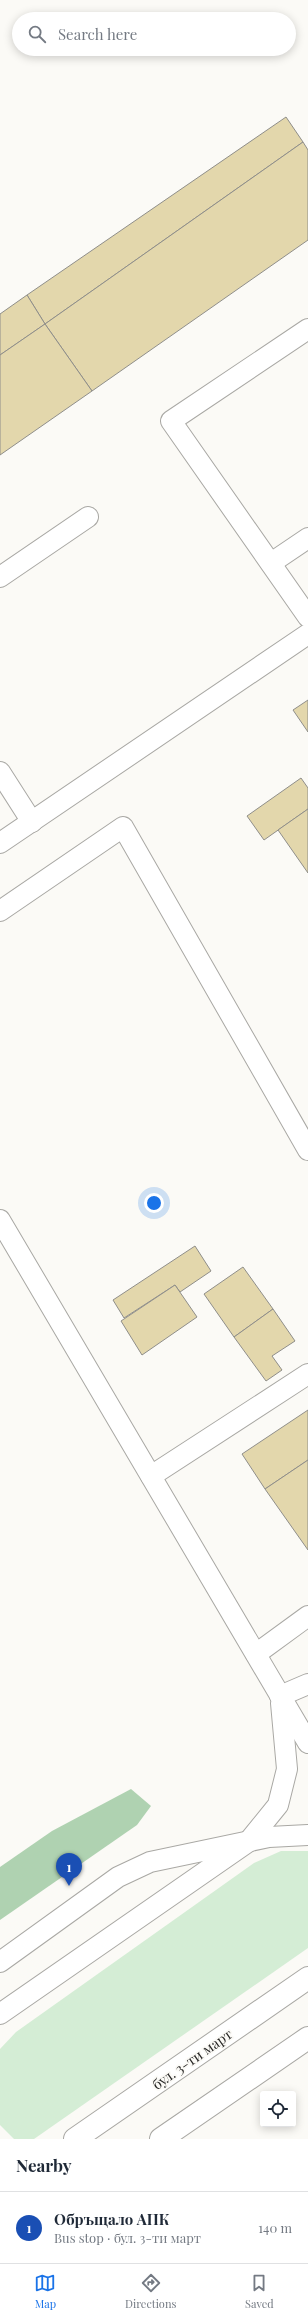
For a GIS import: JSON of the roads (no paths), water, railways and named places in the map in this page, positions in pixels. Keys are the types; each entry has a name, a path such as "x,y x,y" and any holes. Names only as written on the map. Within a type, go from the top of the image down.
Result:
{"main road":[{"name":"бул. 3-ти март","path":"75,2139 308,1978"},
{"path":"161,2139 308,2038"}],"lane":[{"path":"308,329 171,421 308,617"},
{"path":"0,577 88,517"},
{"path":"271,563 308,538"},
{"path":"0,843 308,634"},
{"path":"0,772 32,822"},
{"path":"0,911 123,827 308,1150"},
{"path":"0,1220 308,1743"},
{"path":"151,1476 308,1374"},
{"path":"256,1654 308,1616"},
{"path":"280,1696 308,1684"},
{"path":"0,2014 248,1842 278,1805 287,1770 280,1696"},
{"path":"0,1962 124,1874 150,1862 281,1836 308,1835"}],"place":[{"name":"Обръщало АПК","path":"69,1886"}]}
